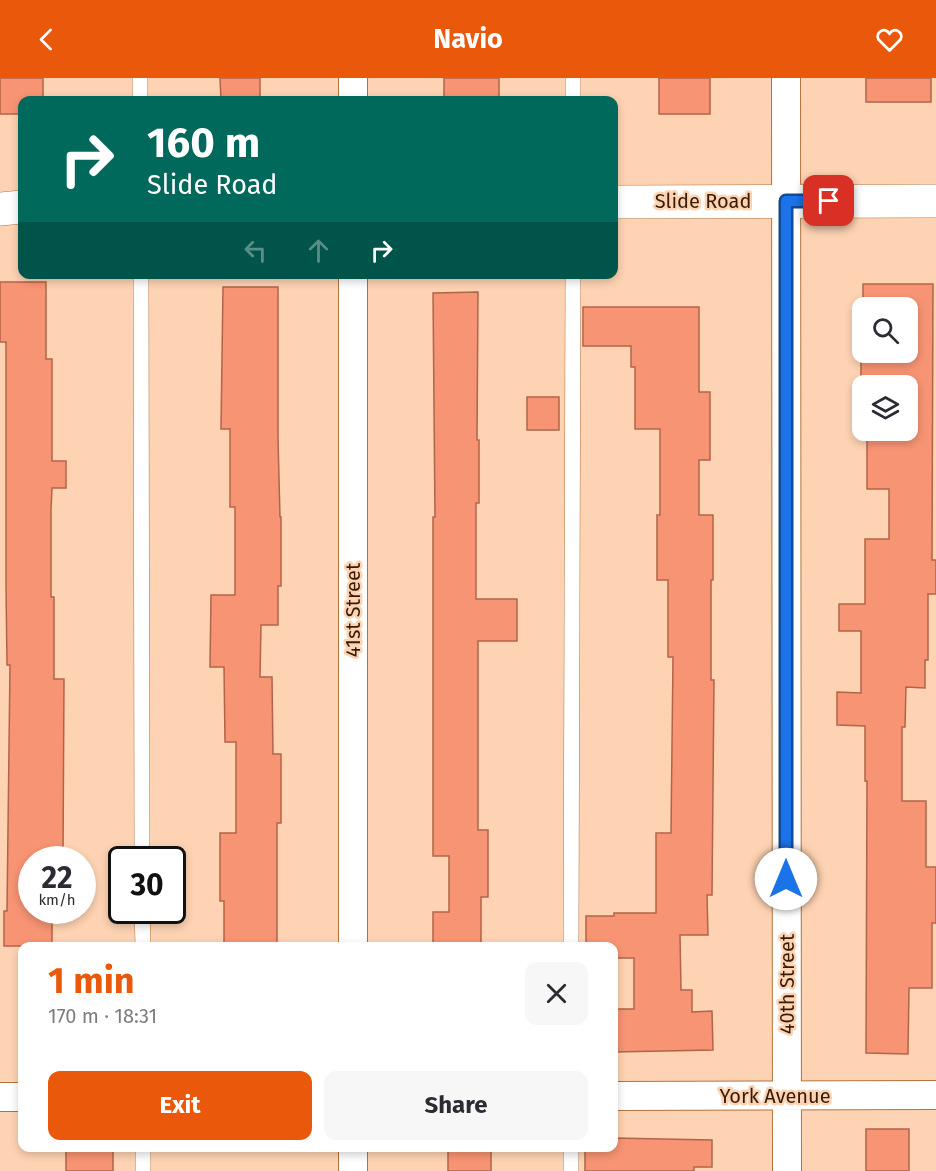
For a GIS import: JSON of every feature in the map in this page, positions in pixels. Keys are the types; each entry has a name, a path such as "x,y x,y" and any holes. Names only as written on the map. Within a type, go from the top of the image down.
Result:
{"main road":[{"name":"Slide Road","path":"618,202 936,201"},
{"path":"0,208 18,207"}],"street":[{"path":"353,78 353,96"},
{"name":"40th Street","path":"786,78 787,1171"},
{"name":"41st Street","path":"353,279 353,942"},
{"name":"York Avenue","path":"618,1096 936,1095"},
{"path":"0,1097 18,1097"},
{"path":"353,1152 353,1171"}],"lane":[{"path":"140,78 140,96"},
{"path":"573,78 573,96"},
{"path":"141,279 142,846"},
{"path":"571,942 573,279"},
{"path":"142,924 142,942"},
{"path":"143,1152 143,1171"},
{"path":"571,1152 571,1171"}],"building":[{"path":"0,78 43,78 43,96 18,96 18,114 0,114"},
{"path":"220,78 260,78 260,96 221,96"},
{"path":"444,78 499,78 499,96 444,96"},
{"path":"659,78 710,78 710,114 659,114"},
{"path":"866,78 931,78 931,102 866,102"},
{"path":"0,282 46,282 46,359 52,359 52,461 66,461 66,488 52,488 51,509 54,679 64,679 63,846 18,846 18,924 52,924 52,942 18,942 18,946 4,946 4,911 7,911 10,665 7,665 6,586 6,342 0,342"},
{"path":"863,284 933,284 932,560 936,560 936,594 928,594 928,660 925,660 925,688 906,687 905,727 902,727 902,801 926,801 926,867 936,867 936,923 932,923 932,988 909,988 908,1054 866,1053 867,781 865,781 865,726 837,725 837,692 861,693 861,631 839,631 839,604 865,604 865,539 889,539 889,489 867,489 867,441 918,441 918,375 861,375 861,363 918,363 918,297 863,297"},
{"path":"223,287 278,287 281,586 278,586 278,625 261,625 260,677 272,677 273,754 281,754 281,823 277,823 277,942 224,942 224,901 220,901 220,833 236,833 236,742 225,742 224,667 210,667 211,595 235,595 235,507 230,507 230,429 221,429"},
{"path":"478,292 479,503 476,503 476,599 517,599 517,641 478,641 478,830 488,830 488,897 481,897 481,942 433,942 433,912 449,912 449,856 433,856 433,517 435,517 433,293"},
{"path":"583,307 699,307 699,392 710,392 710,460 699,460 699,515 713,515 713,580 711,580 711,680 714,680 712,895 707,895 708,935 680,935 681,990 692,990 692,1012 712,1011 713,1050 618,1052 618,1009 634,1009 634,958 618,958 618,942 586,942 586,916 656,913 656,833 671,833 673,657 668,657 668,580 657,580 660,429 635,429 635,367 631,367 631,346 583,346"},
{"path":"527,397 559,397 559,430 527,430"},
{"path":"866,1129 909,1129 909,1171 866,1171"},
{"path":"618,1138 712,1140 712,1167 694,1167 694,1171 585,1171 585,1152 618,1152"},
{"path":"66,1152 113,1152 113,1171 66,1171"},
{"path":"448,1152 491,1152 491,1171 448,1171"}],"route":[{"path":"786,879 786,201 829,201"}]}
